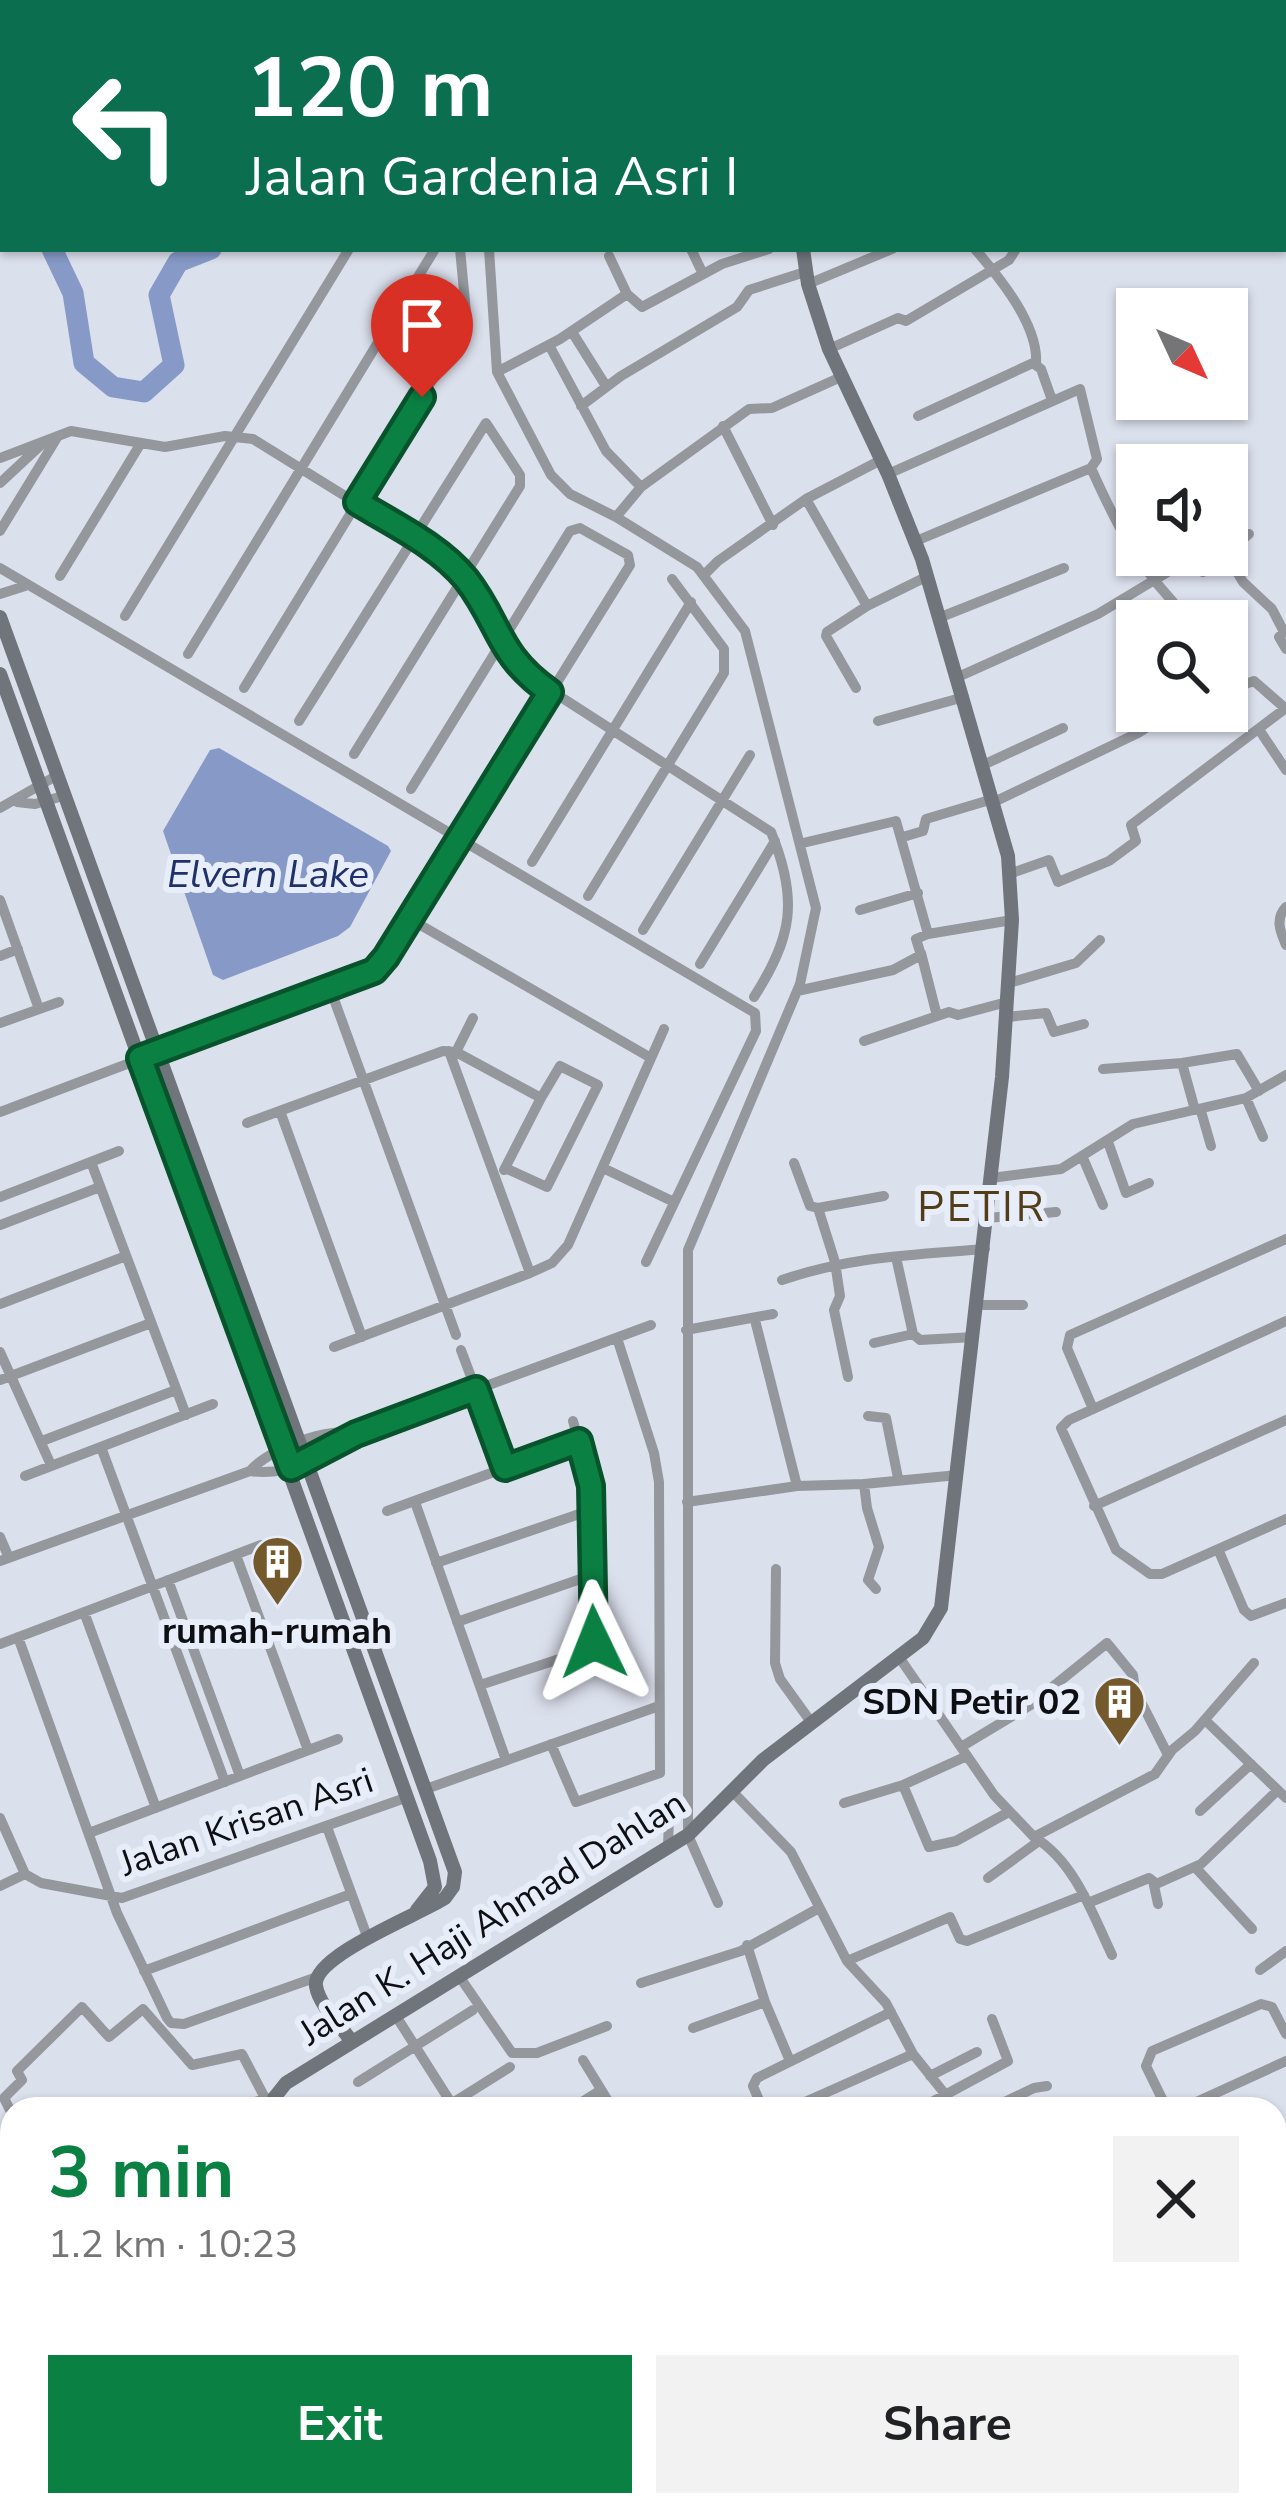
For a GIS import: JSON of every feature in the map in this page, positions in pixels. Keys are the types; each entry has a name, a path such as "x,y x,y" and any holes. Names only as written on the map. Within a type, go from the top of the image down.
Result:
{"street":[{"path":"125,616 347,252"},
{"path":"188,653 433,252"},
{"path":"244,688 464,327 460,252"},
{"path":"692,252 703,274"},
{"path":"609,256 627,294 642,307 703,274 761,252"},
{"name":"Jalan K. Haji Ahmad Dahlan","path":"274,2097 286,2083 463,1982 679,1841 812,1722 923,1638 941,1608 992,1178 1009,983 1010,874 928,576 829,349 803,252"},
{"path":"580,406 723,316 744,301 749,290 807,278 883,252"},
{"path":"978,252 993,270 1037,350 1036,364 1052,400"},
{"path":"829,349 898,318 906,321 993,270 1013,252"},
{"path":"489,254 497,372 556,482 705,574 748,638 757,688 817,908 797,991 689,1242 679,1841"},
{"path":"497,372 572,332 627,294"},
{"path":"572,332 606,386"},
{"path":"549,345 606,451 641,487"},
{"path":"917,416 1036,364"},
{"path":"616,517 641,487 749,409 772,408 841,377"},
{"path":"705,574 806,499 1077,388 1082,391 1097,459 1090,468 916,541"},
{"path":"299,721 486,423 521,480 354,754"},
{"path":"723,426 773,525"},
{"path":"0,458 60,434 84,430 180,446 235,435 253,439 412,535 463,576 516,665 550,692 766,826 775,841 789,921 782,952 754,997"},
{"path":"0,531 60,434"},
{"path":"0,484 44,441"},
{"path":"60,576 141,443"},
{"path":"1090,468 1114,521 1152,582 1170,600"},
{"path":"806,499 867,606"},
{"path":"0,1112 374,971 630,565 628,555 575,528 411,789"},
{"path":"0,568 754,1013 756,1031 646,1262"},
{"path":"940,617 1064,568"},
{"path":"856,688 826,635 867,606 928,576"},
{"path":"958,677 1098,614 1162,576"},
{"path":"1239,576 1281,623 1284,632 1280,637 1286,649"},
{"path":"588,896 724,673 724,650 672,578"},
{"path":"0,594 25,586"},
{"path":"532,862 692,602"},
{"path":"0,617 456,1880 445,1898 328,1963 316,1977 177,2025 166,2018 112,1898 18,1637"},
{"path":"0,674 408,1797 436,1881 414,1914"},
{"path":"1010,874 1049,860 1058,882 1108,861 1136,841 1131,825 1286,708 1260,683 1248,683"},
{"path":"878,721 964,697"},
{"path":"983,765 1063,728"},
{"path":"1261,731 1286,770"},
{"path":"903,837 923,831 926,819 936,814 993,800 1140,732"},
{"path":"643,929 750,755"},
{"path":"17,802 39,783 56,776"},
{"path":"0,808 63,796"},
{"path":"803,843 896,821 928,934"},
{"path":"700,964 775,841"},
{"path":"860,910 918,893"},
{"path":"0,900 39,1009"},
{"path":"1286,907 1279,925 1286,945"},
{"path":"410,919 651,1058"},
{"path":"937,1016 916,939 1012,920"},
{"path":"1009,983 1076,963 1100,940"},
{"path":"0,956 18,949"},
{"path":"797,991 892,970 921,953"},
{"path":"331,991 456,1335"},
{"path":"0,1023 59,1002"},
{"path":"864,1041 937,1016 1007,1010 1046,1013 1054,1032 1084,1024"},
{"path":"247,1123 452,1051 473,1018"},
{"path":"334,1347 530,1273 563,1253 664,1029"},
{"path":"452,1051 541,1098"},
{"path":"452,1051 530,1273"},
{"path":"1103,1069 1238,1054 1259,1090"},
{"path":"1182,1063 1211,1146"},
{"path":"497,1185 541,1098 560,1066 598,1085 547,1187 506,1168"},
{"path":"992,1178 1050,1173 1083,1158 1133,1124 1246,1098 1286,1075"},
{"path":"1246,1098 1263,1137"},
{"path":"280,1111 362,1337"},
{"path":"1108,1142 1126,1193 1149,1183"},
{"path":"0,1197 119,1151"},
{"path":"1083,1158 1103,1205"},
{"path":"91,1162 186,1415"},
{"path":"794,1163 811,1206 884,1196"},
{"path":"603,1168 674,1202"},
{"path":"0,1226 100,1187"},
{"path":"818,1208 835,1262 840,1296 834,1310 848,1377"},
{"path":"987,1218 1056,1212"},
{"path":"1093,1408 1067,1348 1070,1335 1286,1239"},
{"path":"782,1280 835,1262 985,1249"},
{"path":"0,1304 126,1256"},
{"path":"896,1257 913,1334 920,1340 974,1337"},
{"path":"978,1304 1023,1305"},
{"path":"686,1330 773,1314"},
{"path":"755,1320 797,1486"},
{"path":"1286,1321 1093,1408 1061,1428 1122,1558 1150,1574 1162,1574 1286,1519"},
{"path":"5,1378 151,1323"},
{"path":"0,1537 4,1560 250,1471 291,1468 308,1462 339,1431 356,1434 651,1325"},
{"path":"874,1343 913,1334"},
{"path":"551,1744 576,1802 659,1774 657,1468 617,1338"},
{"path":"461,1349 505,1468"},
{"path":"0,1352 5,1378 51,1465"},
{"path":"42,1441 176,1390"},
{"path":"25,1476 213,1404"},
{"path":"868,1416 886,1418 898,1478"},
{"path":"1094,1506 1286,1420"},
{"path":"480,1685 591,1646 591,1486 573,1421"},
{"path":"250,1471 260,1460 300,1440 323,1445"},
{"path":"387,1511 579,1441"},
{"path":"101,1447 225,1781"},
{"path":"687,1502 797,1486 958,1474"},
{"path":"864,1484 879,1547 868,1580 876,1589"},
{"path":"415,1502 506,1760"},
{"path":"436,1563 591,1510"},
{"path":"0,1644 261,1545"},
{"path":"1218,1550 1251,1616 1286,1603"},
{"path":"236,1555 308,1750"},
{"path":"776,1569 775,1663 780,1679 812,1722"},
{"path":"458,1622 592,1575"},
{"path":"168,1580 240,1776"},
{"path":"84,1612 156,1808"},
{"path":"844,1803 903,1785 964,1751 1107,1643 1133,1675 1135,1690 1168,1755"},
{"path":"899,1657 1007,1813 1059,1857 1086,1899 1112,1955"},
{"path":"988,1878 1036,1839 1155,1774 1254,1663"},
{"path":"408,1797 418,1807 425,1789 659,1706"},
{"path":"1154,1886 1196,1867 1282,1794 1205,1720"},
{"path":"88,1833 338,1739"},
{"path":"1201,1810 1251,1764"},
{"path":"408,1797 415,1778 425,1789"},
{"path":"903,1785 929,1847 956,1841 1007,1813"},
{"path":"731,1790 791,1852 847,1960 891,2012 913,2054 947,2097"},
{"name":"Jalan Krisan Asri","path":"25,1874 41,1883 112,1898 133,1896 408,1797"},
{"path":"669,1815 679,1841 718,1903"},
{"path":"0,1818 25,1874 0,1886"},
{"path":"327,1827 368,1939"},
{"path":"1196,1867 1252,1929"},
{"path":"847,1960 950,1917 961,1939 967,1941 1149,1878 1158,1904"},
{"path":"144,1971 351,1894"},
{"path":"640,1983 715,1962 820,1908"},
{"path":"747,1945 790,2061"},
{"path":"1260,1970 1286,1951"},
{"path":"316,1977 319,1994 352,2042"},
{"path":"463,1982 512,2053 537,2053 607,2026"},
{"path":"692,2029 765,2002"},
{"path":"1161,2097 1146,2066 1152,2051 1266,2004 1276,2011 1286,2034"},
{"path":"5,2097 22,2080 17,2071 82,2007 108,2036 143,2009 192,2065 242,2054 267,2097"},
{"path":"358,2082 473,2010"},
{"path":"759,2097 754,2080 891,2012"},
{"path":"938,2097 1007,2061 992,2019"},
{"path":"399,2021 444,2097"},
{"path":"930,2076 976,2052"},
{"path":"816,2097 913,2054"},
{"path":"583,2060 605,2097"},
{"path":"1207,2097 1286,2061"},
{"path":"465,2097 510,2067"},
{"path":"1015,2097 1048,2086"},
{"path":"590,2097 601,2090"}],"water":[{"name":"Elvern Lake","path":"219,748 391,851 350,927 338,936 223,980 213,975 163,831 210,750"}],"waterway":[{"path":"53,252 73,293 84,363 113,387 144,392 174,365 159,295 178,262 203,252"}],"place":[{"name":"rumah-rumah","path":"277,1608"},
{"name":"SDN Petir 02","path":"1120,1747"}],"district":[{"name":"PETIR","path":"982,1206"}],"route":[{"path":"422,397 357,502 442,556 463,576 516,665 550,692 374,971 331,991 140,1058 291,1468 356,1434 476,1389 505,1468 579,1441 591,1486 594,1642"}]}
